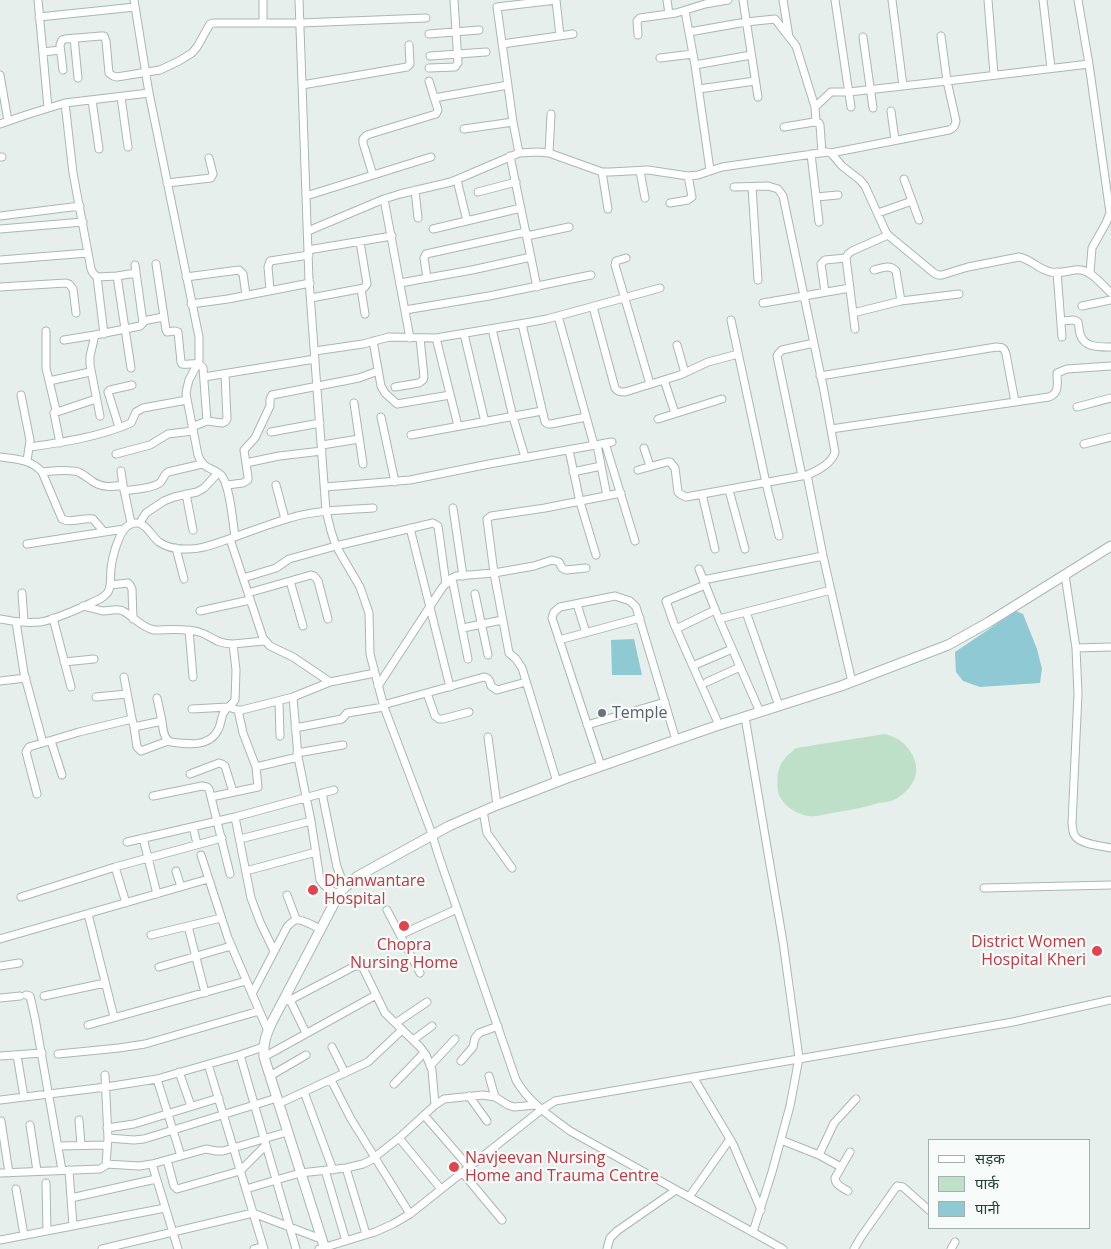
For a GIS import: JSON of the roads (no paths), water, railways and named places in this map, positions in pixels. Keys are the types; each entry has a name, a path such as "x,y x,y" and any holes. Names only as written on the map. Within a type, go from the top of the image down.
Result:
{"street":[{"path":"38,0 48,108"},
{"path":"263,0 263,22"},
{"path":"299,0 308,252 326,511 336,546 360,587 369,613 370,654 383,706 432,834 516,1080 528,1098 570,1131 783,1249"},
{"path":"429,68 455,67 458,63 454,0"},
{"path":"519,153 497,4 556,0 560,36"},
{"path":"667,0 669,14"},
{"path":"638,35 636,23 638,19 685,11 713,2 728,0"},
{"path":"743,0 758,96"},
{"path":"783,0 789,37"},
{"path":"836,0 851,108"},
{"path":"892,0 904,86"},
{"path":"988,0 994,74"},
{"path":"1043,0 1051,68"},
{"path":"1078,0 1109,190 1110,212 1110,218 1090,254 1090,273"},
{"path":"39,17 134,4 145,73 199,337 198,363 187,388 187,400 198,455 202,464 222,476 227,485 232,538 264,641 293,657 330,682"},
{"path":"685,11 710,170"},
{"path":"63,70 60,45 62,40 74,38 104,36 109,73 117,77 160,70 170,66 192,53 210,24 214,23 300,23 426,18"},
{"path":"689,32 746,22 775,20 796,46 815,108 816,122 820,125 822,153"},
{"path":"428,34 479,30"},
{"path":"502,44 573,34"},
{"path":"308,231 384,199 457,180 519,153 549,153 602,172 656,171 688,176 698,175 722,167 831,152 949,130 956,125 956,121 947,81 941,36"},
{"path":"863,37 873,108"},
{"path":"74,38 78,78"},
{"path":"302,85 407,67 410,64 409,44"},
{"path":"43,52 60,50"},
{"path":"430,56 486,52"},
{"path":"660,58 693,54"},
{"path":"695,65 752,55"},
{"path":"815,108 831,92 849,92 1089,64"},
{"path":"0,74 8,121"},
{"path":"373,175 363,139 365,136 436,114 438,110 429,81"},
{"path":"698,89 756,81"},
{"path":"434,98 508,85"},
{"path":"0,124 65,103 149,93"},
{"path":"121,97 128,147"},
{"path":"92,100 99,149"},
{"path":"65,103 73,173 91,269 97,277 104,334"},
{"path":"891,111 895,140"},
{"path":"549,153 551,114"},
{"path":"464,129 513,122"},
{"path":"784,127 816,122"},
{"path":"831,152 842,166 865,186 888,235 934,274 942,275 968,267 1019,256 1045,270 1057,272 1084,270 1090,273 1111,293"},
{"path":"1102,155 1111,153"},
{"path":"811,154 818,222"},
{"path":"510,156 537,287"},
{"path":"306,196 431,157"},
{"path":"167,183 211,178 209,158"},
{"path":"640,171 645,198"},
{"path":"602,172 608,208"},
{"path":"670,203 692,198 688,176"},
{"path":"904,179 918,220"},
{"path":"457,180 467,221"},
{"path":"478,192 516,182"},
{"path":"638,470 670,462 675,468 678,492 686,497 805,476 834,457 835,452 831,429 783,196 774,187 734,187"},
{"path":"752,187 758,280"},
{"path":"415,190 418,218"},
{"path":"816,197 838,195"},
{"path":"384,199 410,338"},
{"path":"878,213 912,202"},
{"path":"0,216 80,206"},
{"path":"433,229 521,208"},
{"path":"0,229 83,222"},
{"path":"427,278 424,258 426,254 569,227"},
{"path":"854,329 846,258 852,250 888,235"},
{"path":"270,290 268,267 270,262 308,252 392,236"},
{"path":"311,298 361,289 366,286 360,242"},
{"path":"0,260 88,253"},
{"path":"400,283 531,257"},
{"path":"626,258 616,261 615,265 650,384"},
{"path":"825,292 821,264 825,260 846,258"},
{"path":"156,264 166,330 167,332 178,332 181,362 185,364 198,363 203,368 207,421"},
{"path":"874,270 889,267 896,271 901,301"},
{"path":"64,340 140,326 143,321 135,269 117,276 97,277"},
{"path":"186,277 240,270 246,295"},
{"path":"1057,272 1062,337"},
{"path":"405,310 474,299 591,275"},
{"path":"117,276 131,368"},
{"path":"191,304 310,283"},
{"path":"0,287 69,284 73,289 76,313"},
{"path":"315,351 358,345 389,337 436,338 522,324 660,288"},
{"path":"763,303 850,288"},
{"path":"361,289 366,314"},
{"path":"853,313 901,301 959,294"},
{"path":"1082,306 1111,300"},
{"path":"593,306 617,391 625,392 738,354"},
{"path":"558,316 586,417 596,445 607,496"},
{"path":"143,321 163,317"},
{"path":"730,320 779,536"},
{"path":"1061,321 1076,320 1079,324 1080,335 1087,344 1111,347"},
{"path":"522,324 542,411 548,424 586,417"},
{"path":"492,329 513,417 525,457"},
{"path":"46,331 46,368 56,410 54,413 60,442"},
{"path":"464,334 485,422"},
{"path":"95,335 90,356 90,372 100,416"},
{"path":"395,387 419,383 424,380 420,338"},
{"path":"436,338 458,426"},
{"path":"373,341 382,389 396,404 450,395"},
{"path":"814,343 782,350 778,356 852,682"},
{"path":"677,345 685,373"},
{"path":"820,376 1002,347 1005,349 1015,402"},
{"path":"204,377 315,359"},
{"path":"831,429 1049,397 1057,391 1057,373 1061,370 1111,366"},
{"path":"227,485 246,482 248,477 244,450 254,438 270,406 272,395 358,378 378,371"},
{"path":"49,381 90,372"},
{"path":"116,454 150,445 168,434 192,429 207,421 225,422 227,419 225,374"},
{"path":"664,380 675,413"},
{"path":"119,427 108,392 132,385"},
{"path":"20,395 30,440 27,461"},
{"path":"1077,406 1111,398"},
{"path":"54,413 96,399"},
{"path":"658,419 722,399"},
{"path":"30,447 87,437 130,423 136,412 143,408 187,400"},
{"path":"354,403 363,464"},
{"path":"412,435 542,411"},
{"path":"381,416 395,482"},
{"path":"271,432 320,423"},
{"path":"1084,444 1111,437"},
{"path":"246,463 359,439"},
{"path":"325,487 395,482 421,478 525,457 609,443 621,493 636,541"},
{"path":"644,448 650,466"},
{"path":"569,450 580,502 596,555"},
{"path":"0,457 27,461 37,466 42,472 65,521 93,519 104,532"},
{"path":"42,472 72,471 84,475 102,486 124,488 157,485 168,472 202,464"},
{"path":"573,472 601,466"},
{"path":"121,471 131,524"},
{"path":"140,523 146,513 164,501 197,492 204,488 218,473"},
{"path":"276,485 285,520"},
{"path":"729,490 744,549"},
{"path":"557,782 520,662 509,653 494,572 487,522 488,517 580,502 621,493"},
{"path":"186,494 193,530"},
{"path":"702,494 715,549"},
{"path":"0,620 42,622 100,599 109,591 112,562 122,531 131,524 140,523 145,526 161,543 184,549 202,548 299,516 326,511 373,508"},
{"path":"453,508 463,576"},
{"path":"243,578 276,568 289,559 433,523 438,526 449,581 463,628 468,659"},
{"path":"410,528 450,687"},
{"path":"26,544 124,529"},
{"path":"322,1246 277,1101 264,1057 263,1047 268,1031 286,1001 342,891 358,876 432,834 497,805 719,725 852,682 948,645 1111,546"},
{"path":"176,548 184,580"},
{"path":"719,725 674,624 666,601 704,582 823,556"},
{"path":"378,686 449,581 456,576 534,566 552,560 559,562 562,568 566,570 586,568"},
{"path":"699,569 760,712"},
{"path":"200,611 249,597 311,575 316,578 328,619"},
{"path":"1065,575 1076,648 1078,694 1073,832 1076,838 1081,841 1111,848"},
{"path":"290,581 303,626"},
{"path":"110,585 128,583 130,585 132,589 133,619"},
{"path":"719,619 831,590"},
{"path":"22,593 20,622 26,678 47,742 62,775"},
{"path":"475,594 488,655"},
{"path":"601,766 552,618 554,612 560,607 615,596 630,601 636,607 676,740"},
{"path":"577,604 586,633"},
{"path":"83,606 103,610 119,610 148,629 190,630 220,643 233,644 264,641"},
{"path":"680,627 715,610"},
{"path":"746,612 779,706"},
{"path":"53,618 71,687"},
{"path":"560,640 640,618"},
{"path":"463,628 502,620"},
{"path":"190,630 193,677"},
{"path":"158,698 168,740 171,742 193,744 211,738 216,734 223,714 233,704 235,696 236,670 233,644"},
{"path":"1076,648 1111,647"},
{"path":"697,664 732,649"},
{"path":"64,662 94,659"},
{"path":"707,682 740,667"},
{"path":"192,709 228,708 238,710 293,697 330,682 375,673"},
{"path":"124,677 137,747 141,752 168,740"},
{"path":"295,728 342,718 347,713 383,706 484,677 490,680 491,686 497,690 526,682"},
{"path":"0,681 26,678"},
{"path":"427,693 434,713 439,719 469,712"},
{"path":"96,697 127,694"},
{"path":"293,697 298,755 320,880 329,890 342,891"},
{"path":"279,701 280,736"},
{"path":"587,725 665,702"},
{"path":"211,797 258,787 256,767 243,733 238,710"},
{"path":"745,717 783,942 798,1058 790,1106 753,1232"},
{"path":"37,794 26,752 29,747 132,719"},
{"path":"134,727 162,721"},
{"path":"488,737 497,805"},
{"path":"256,767 343,745"},
{"path":"190,774 219,763 222,764 225,766 233,792"},
{"path":"153,796 205,786 209,789 230,874"},
{"path":"127,842 235,817 334,790"},
{"path":"322,793 342,891"},
{"path":"483,811 487,833 512,868"},
{"path":"235,817 251,898 274,951"},
{"path":"240,839 311,821"},
{"path":"192,827 197,844"},
{"path":"143,838 157,894"},
{"path":"22,897 115,867 222,838"},
{"path":"246,871 316,852"},
{"path":"201,855 231,946 268,1031"},
{"path":"115,867 126,903"},
{"path":"176,871 181,887"},
{"path":"0,939 208,879"},
{"path":"984,888 1111,885"},
{"path":"287,895 296,920"},
{"path":"387,910 420,973"},
{"path":"400,934 457,910"},
{"path":"88,914 114,1017"},
{"path":"151,935 221,918"},
{"path":"252,994 287,927 296,920 300,920 321,929"},
{"path":"188,926 205,993"},
{"path":"159,966 231,946"},
{"path":"0,966 19,963"},
{"path":"286,1001 357,965 363,968 385,1013 424,1053 430,1066 435,1105"},
{"path":"88,1025 246,981"},
{"path":"44,996 106,983"},
{"path":"264,1057 376,995"},
{"path":"0,998 30,996 58,1146 66,1170 73,1226"},
{"path":"102,1249 117,1247 254,1213 290,1227 322,1246 366,1234 392,1224 410,1214 466,1170 539,1107 555,1100 1013,1022 1111,1000"},
{"path":"286,1001 306,1033"},
{"path":"396,1023 427,1002"},
{"path":"58,1054 133,1046 259,1011"},
{"path":"413,1040 432,1026"},
{"path":"461,1061 473,1047 479,1033 498,1026"},
{"path":"58,1146 144,1139 304,1092 368,1062 402,1030"},
{"path":"430,1066 456,1039"},
{"path":"332,1046 346,1073"},
{"path":"0,1100 157,1079 263,1047"},
{"path":"0,1056 42,1053"},
{"path":"394,1084 424,1053"},
{"path":"17,1055 24,1097"},
{"path":"240,1055 296,1249"},
{"path":"270,1076 306,1056"},
{"path":"208,1064 264,1248 254,1249"},
{"path":"179,1072 191,1106"},
{"path":"0,1173 100,1169 105,1166 107,1128 105,1075"},
{"path":"489,1076 495,1097"},
{"path":"693,1076 730,1139 760,1210"},
{"path":"157,1079 181,1156"},
{"path":"331,1080 350,1119 410,1214"},
{"path":"304,1092 329,1170 346,1240"},
{"path":"246,1189 300,1173 346,1168 363,1164 399,1138 444,1099 483,1095 495,1097 514,1107 539,1107"},
{"path":"469,1096 487,1121"},
{"path":"107,1128 134,1124 219,1098"},
{"path":"819,1155 834,1123 856,1099"},
{"path":"424,1115 502,1220"},
{"path":"79,1120 81,1145"},
{"path":"1,1121 9,1173"},
{"path":"30,1125 37,1172"},
{"path":"106,1164 139,1166 152,1164 206,1150 220,1151 265,1142 287,1132"},
{"path":"399,1138 441,1189"},
{"path":"689,1197 730,1139"},
{"path":"781,1140 819,1155 841,1168"},
{"path":"167,1160 174,1186 177,1189 240,1171 265,1142"},
{"path":"848,1191 834,1180 850,1152"},
{"path":"152,1164 178,1249"},
{"path":"346,1168 366,1234"},
{"path":"71,1198 156,1179"},
{"path":"46,1183 48,1231"},
{"path":"854,1249 897,1186 903,1187 928,1209"},
{"path":"16,1189 24,1235"},
{"path":"607,1249 610,1238 617,1231 676,1190"},
{"path":"0,1240 165,1208"}],"water":[{"path":"1016,611 1023,614 1037,649 1042,669 1040,683 980,687 963,681 956,672 955,652"},
{"path":"634,639 642,675 612,675 611,640"}],"place":[{"name":"Temple","path":"602,713"},
{"name":"Dhanwantare Hospital","path":"313,890"},
{"name":"Chopra Nursing Home","path":"404,926"},
{"name":"District Women Hospital Kheri","path":"1097,951"},
{"name":"Navjeevan Nursing Home and Trauma Centre","path":"454,1167"}]}
